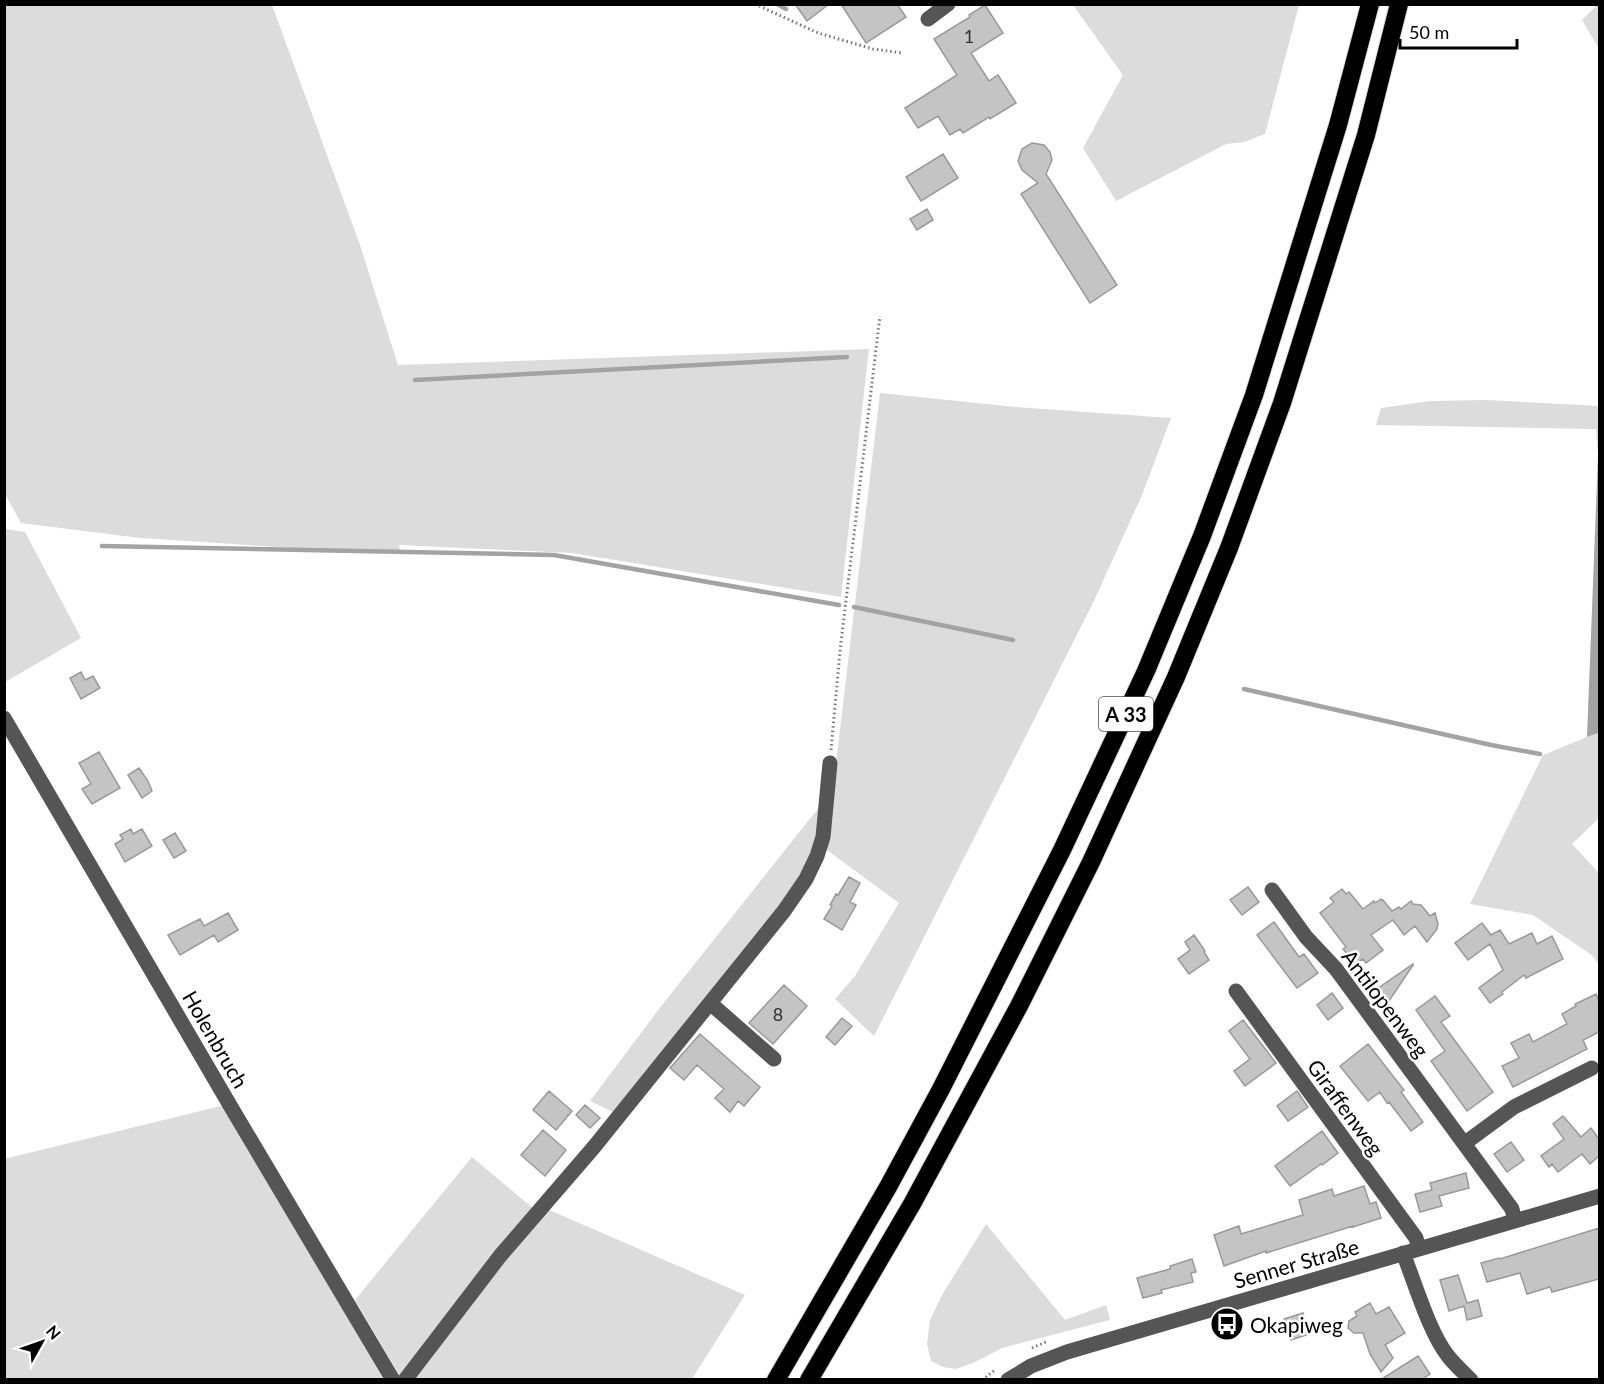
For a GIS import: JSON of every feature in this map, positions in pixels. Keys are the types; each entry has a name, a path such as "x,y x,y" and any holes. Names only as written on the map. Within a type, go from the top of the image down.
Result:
{"highway":[{"name":"A 33","path":"776,1380 942,1089 1062,850 1146,671 1202,536 1254,395 1338,125 1370,4"},
{"name":"A 33","path":"809,1380 912,1204 1019,1006 1090,862 1176,677 1228,548 1282,403 1366,135 1399,4"}],"street":[{"path":"928,19 948,4"},
{"name":"Holenbruch","path":"4,718 393,1380"},
{"path":"405,1380 500,1256 594,1147 784,911 806,879 823,837 830,763"},
{"name":"Antilopenweg","path":"1272,890 1306,937 1336,969 1465,1143 1512,1209 1515,1221"},
{"name":"Giraffenweg","path":"1236,991 1416,1238 1419,1249"},
{"path":"710,1003 774,1059"},
{"path":"1465,1143 1514,1107 1592,1068"},
{"name":"Senner Straße","path":"1008,1380 1031,1366 1067,1352 1599,1196"},
{"path":"1403,1253 1440,1345 1471,1380"}],"path":[{"path":"755,4 818,33 873,49 903,53"},
{"path":"830,763 840,651 880,316"}],"shaded area":[{"path":"1598,4 1600,5 1599,49 1582,20"},
{"path":"4,5 272,5 360,245 398,365 869,349 841,597 572,553 399,545 400,552 340,551 140,538 21,523 4,492"},
{"path":"1073,5 1299,5 1265,134 1244,142 1226,144 1116,201 1083,148 1123,75"},
{"path":"880,393 1016,407 1171,418 1142,495 1093,603 874,1036 835,999 855,976 899,903 824,848 827,839"},
{"path":"1487,400 1599,406 1599,454 1596,429 1376,425 1381,408 1430,401"},
{"path":"1598,455 1600,732 1587,737"},
{"path":"5,529 25,532 81,638 5,682"},
{"path":"1599,732 1599,818 1572,844 1599,873 1599,965 1593,956 1533,915 1470,904 1543,755"},
{"path":"820,806 818,837 802,878 615,1113 590,1101 662,1005"},
{"path":"225,1105 383,1379 5,1379 4,1159"},
{"path":"472,1157 535,1210 401,1378 355,1300"},
{"path":"547,1209 745,1295 692,1379 410,1380"},
{"path":"986,1224 1065,1320 1106,1305 1110,1320 1002,1348 956,1369 943,1367 931,1361 927,1344 930,1320 942,1295"}],"building":[{"path":"795,4 829,4 807,21"},
{"path":"841,4 897,4 906,17 866,43"},
{"path":"985,5 1003,33 971,53 989,81 998,75 1016,103 963,133 960,129 950,135 938,116 918,128 905,108 957,75 934,39"},
{"path":"1032,143 1044,145 1050,152 1052,160 1046,174 1117,285 1090,303 1021,194 1038,183 1022,170 1018,161 1022,149"},
{"path":"943,154 958,178 921,201 906,177"},
{"path":"927,209 933,220 917,230 910,219"},
{"path":"81,672 85,680 93,676 100,688 81,699 70,678"},
{"path":"99,752 120,788 92,804 82,789 91,784 79,763"},
{"path":"139,768 152,791 142,798 128,775"},
{"path":"131,829 133,834 142,829 152,846 125,862 115,844 123,839 120,835"},
{"path":"175,833 186,851 174,858 163,840"},
{"path":"849,877 860,883 850,902 856,905 842,930 824,919 836,894 838,895"},
{"path":"1248,887 1259,902 1242,915 1230,900"},
{"path":"1342,889 1346,894 1349,892 1363,909 1381,899 1392,911 1399,907 1401,909 1411,901 1413,904 1421,905 1430,916 1435,913 1437,929 1427,942 1415,926 1404,935 1393,920 1371,935 1383,950 1366,963 1363,959 1355,964 1343,949 1346,947 1320,913 1334,902 1330,898"},
{"path":"228,913 238,930 218,942 214,935 180,955 168,935 200,919 204,926"},
{"path":"1274,922 1299,957 1304,954 1318,973 1297,988 1257,935"},
{"path":"1482,923 1491,935 1500,930 1509,944 1532,933 1537,944 1552,936 1563,959 1526,978 1524,975 1490,1003 1479,988 1503,970 1490,944 1468,960 1455,943"},
{"path":"1194,935 1209,960 1189,974 1178,959 1190,950 1185,942"},
{"path":"1413,965 1387,1004 1377,989"},
{"path":"784,985 807,1006 773,1044 749,1023"},
{"path":"1332,993 1343,1008 1328,1020 1317,1005"},
{"path":"1596,994 1599,1001 1599,1032 1583,1040 1587,1049 1513,1087 1502,1066 1519,1058 1511,1043 1529,1034 1533,1042 1567,1024 1562,1014 1576,1006 1575,1004"},
{"path":"1435,996 1450,1016 1441,1022 1493,1092 1467,1111 1431,1061 1445,1051 1416,1010"},
{"path":"842,1018 852,1026 835,1045 826,1037"},
{"path":"1243,1020 1276,1063 1245,1086 1234,1071 1250,1059 1229,1031"},
{"path":"700,1034 760,1087 744,1106 738,1101 730,1112 715,1098 724,1089 697,1065 684,1080 670,1068"},
{"path":"1368,1044 1404,1090 1401,1092 1423,1122 1411,1131 1380,1092 1368,1101 1340,1066"},
{"path":"549,1091 572,1111 556,1130 533,1110"},
{"path":"1297,1091 1308,1107 1288,1121 1277,1106"},
{"path":"585,1105 600,1118 590,1128 576,1115"},
{"path":"1563,1116 1581,1137 1591,1128 1599,1139 1599,1156 1590,1164 1582,1154 1558,1172 1552,1164 1549,1167 1541,1156 1564,1139 1553,1124"},
{"path":"543,1130 566,1150 545,1176 521,1155"},
{"path":"1322,1131 1338,1153 1290,1186 1275,1166"},
{"path":"1511,1142 1524,1160 1507,1172 1494,1154"},
{"path":"1466,1173 1469,1188 1439,1196 1442,1206 1420,1212 1415,1194 1432,1190 1430,1183"},
{"path":"1364,1186 1370,1204 1376,1202 1381,1218 1266,1253 1266,1251 1224,1266 1214,1235 1239,1226 1241,1234 1303,1215 1299,1200 1332,1189 1334,1196"},
{"path":"1599,1228 1599,1279 1552,1292 1550,1287 1527,1294 1520,1273 1487,1282 1481,1263"},
{"path":"1192,1259 1196,1272 1191,1273 1193,1282 1161,1290 1162,1293 1143,1298 1137,1278 1170,1269 1170,1266"},
{"path":"1458,1275 1467,1303 1478,1300 1482,1316 1467,1320 1464,1306 1449,1311 1440,1280"},
{"path":"1370,1303 1376,1314 1389,1307 1405,1333 1385,1345 1393,1358 1381,1372 1370,1354 1363,1333 1354,1333 1348,1328 1349,1321 1357,1316 1355,1312"},
{"path":"1303,1313 1309,1334 1291,1340 1284,1319"},
{"path":"1418,1356 1430,1374 1421,1380 1380,1380"}],"waterway":[{"path":"777,4 786,9"},
{"path":"415,380 847,357"},
{"path":"102,546 554,555 839,605"},
{"path":"854,607 1013,640"},
{"path":"1244,689 1540,754"}],"place":[{"name":"Okapiweg","path":"1227,1324"}]}
